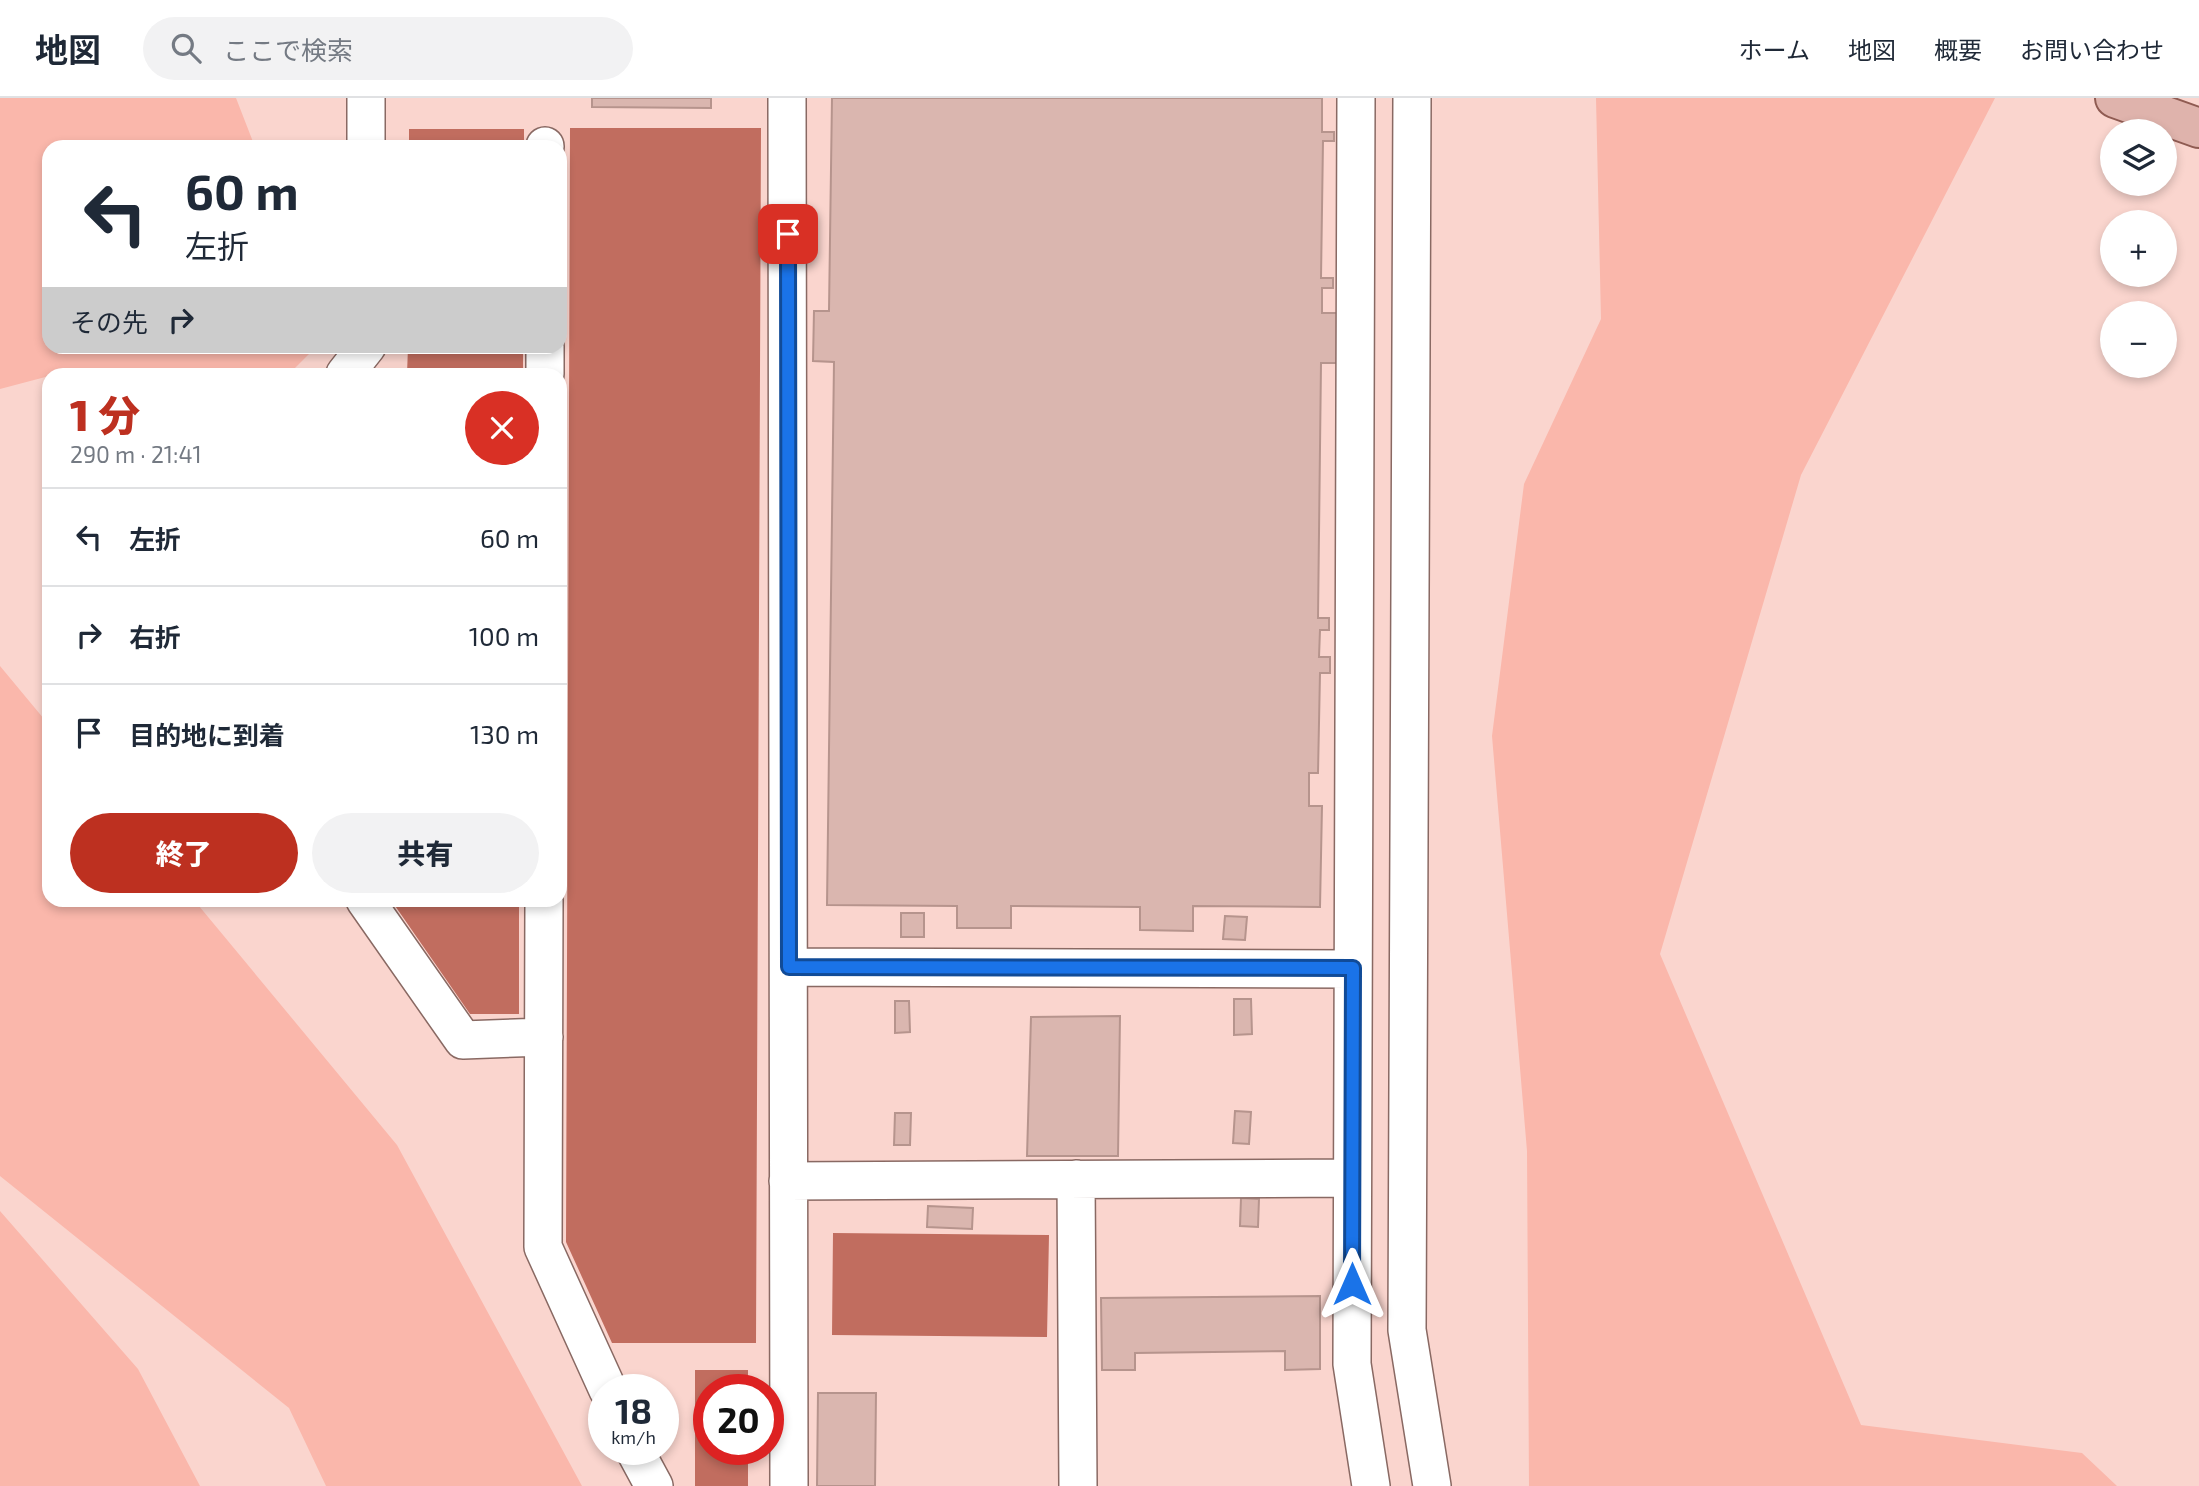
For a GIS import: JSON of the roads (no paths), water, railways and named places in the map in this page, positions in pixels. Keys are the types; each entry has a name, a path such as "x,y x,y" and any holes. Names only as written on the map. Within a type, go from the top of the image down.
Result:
{"main road":[{"path":"2115,98 2199,128"}],"street":[{"path":"366,98 366,140"},
{"path":"788,98 789,1486"},
{"path":"1356,98 1352,1364 1371,1486"},
{"path":"1412,98 1407,1330 1432,1486"},
{"path":"350,368 361,354"},
{"path":"370,907 463,1040 544,1037"},
{"path":"544,907 543,1247 601,1374"},
{"path":"789,967 1353,968"},
{"path":"788,1181 1352,1178"},
{"path":"1076,1179 1078,1486"},
{"path":"643,1465 654,1486"}]}
